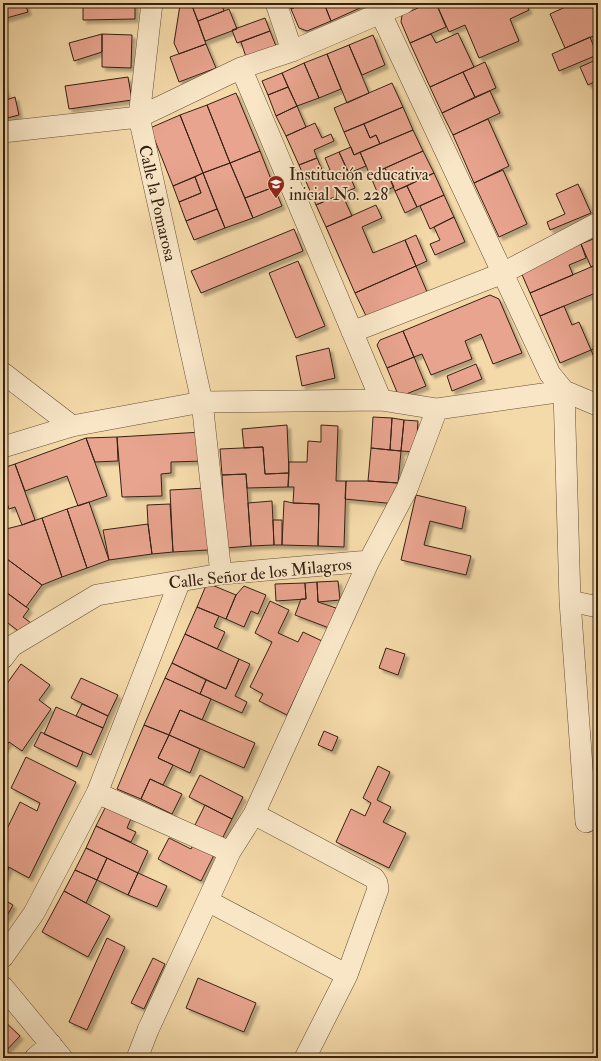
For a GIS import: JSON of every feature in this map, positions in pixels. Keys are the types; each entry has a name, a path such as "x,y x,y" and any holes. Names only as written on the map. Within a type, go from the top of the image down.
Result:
{"street":[{"name":"Calle la Pomarosa","path":"152,3 138,117 202,402 221,574"},
{"path":"276,3 292,51"},
{"path":"3,132 138,117 241,68 292,51 404,3"},
{"path":"381,14 550,374 564,391 598,404"},
{"path":"241,68 381,400"},
{"path":"352,332 503,273 598,223"},
{"path":"3,373 72,426"},
{"path":"3,447 72,426 202,402 381,400 437,409 564,391"},
{"path":"564,391 570,601 586,822"},
{"path":"137,1058 148,1030 230,852 254,814 369,561 407,489 437,409"},
{"name":"Calle Señor de los Milagros","path":"6,648 97,595 221,574 369,561"},
{"path":"3,957 34,913 97,793 180,581"},
{"path":"570,601 598,607"},
{"path":"97,793 230,852"},
{"path":"254,814 374,878 377,883 378,889 347,975 305,1058"},
{"path":"208,902 347,975"},
{"path":"3,987 57,1051 35,1058"}],"building":[{"path":"9,3 25,3 28,12 3,19 3,5"},
{"path":"83,3 135,3 135,19 83,20"},
{"path":"191,3 206,44 179,54 174,43 180,5"},
{"path":"191,3 211,3 212,5 221,3 224,11 198,21"},
{"path":"289,3 305,3 291,9"},
{"path":"305,3 324,3 331,21 307,31 299,28 291,9"},
{"path":"333,3 371,3 331,21 325,6"},
{"path":"429,3 436,3 446,27 410,43 401,22 402,15"},
{"path":"436,3 525,3 529,10 510,19 519,41 479,58 465,25 449,32"},
{"path":"562,3 574,3 564,7"},
{"path":"574,3 591,3 598,18 598,34 565,48 550,14"},
{"path":"229,9 237,29 205,41 198,21"},
{"path":"265,18 270,31 237,43 232,30"},
{"path":"270,31 276,46 246,57 241,42"},
{"path":"458,33 474,67 430,87 410,43 431,34 436,43"},
{"path":"102,34 132,35 131,68 102,67"},
{"path":"102,34 102,52 74,61 69,43"},
{"path":"373,35 385,65 362,75 349,45"},
{"path":"590,37 597,55 559,71 552,54"},
{"path":"206,44 216,68 179,82 170,57"},
{"path":"349,45 369,93 347,103 327,54"},
{"path":"327,54 341,89 319,98 304,63"},
{"path":"598,59 598,80 588,85 580,67"},
{"path":"485,62 496,88 475,97 463,72"},
{"path":"304,63 319,98 297,106 282,73"},
{"path":"463,72 475,97 442,113 430,87"},
{"path":"282,73 288,87 268,95 262,81"},
{"path":"128,77 132,100 69,109 65,86"},
{"path":"3,83 8,100 3,101"},
{"path":"392,83 403,107 344,132 334,108"},
{"path":"288,87 297,106 276,116 268,95"},
{"path":"490,91 500,113 453,135 442,113"},
{"path":"236,93 260,151 230,163 207,105"},
{"path":"15,97 19,115 3,119 3,101"},
{"path":"207,105 230,163 203,173 180,115"},
{"path":"297,106 306,127 286,136 276,116"},
{"path":"403,107 413,130 380,144 376,135 370,138 364,124"},
{"path":"180,115 203,173 173,186 150,128"},
{"path":"488,119 509,166 474,183 453,135"},
{"path":"315,123 322,138 331,134 334,141 314,150 317,158 299,165 286,136"},
{"path":"364,124 370,138 376,135 380,144 354,155 344,132"},
{"path":"413,130 423,151 370,175 360,152"},
{"path":"351,147 354,155 360,152 366,166 349,173 339,152"},
{"path":"260,151 274,187 245,198 230,163"},
{"path":"423,151 434,173 395,191 385,168"},
{"path":"339,152 355,188 316,205 299,165 317,158 323,172 330,170 325,158"},
{"path":"230,163 253,218 225,228 203,173"},
{"path":"385,168 394,187 378,194 370,175"},
{"path":"503,170 527,224 499,237 474,183"},
{"path":"203,173 217,209 186,221 179,202 201,193 195,177"},
{"path":"434,173 444,195 417,207 407,186"},
{"path":"195,177 201,193 179,202 173,186"},
{"path":"578,184 591,213 550,230 547,222 565,214 556,194"},
{"path":"407,186 417,207 405,213 395,191"},
{"path":"274,187 282,206 253,218 245,198"},
{"path":"342,194 352,216 326,227 316,205"},
{"path":"444,195 454,217 430,229 420,206"},
{"path":"376,205 382,218 362,227 373,253 405,240 416,266 355,293 326,227"},
{"path":"217,209 225,228 194,240 186,221"},
{"path":"454,217 465,242 435,255 430,244 440,240 434,227"},
{"path":"294,229 303,251 201,293 191,271"},
{"path":"416,235 427,261 416,266 405,240"},
{"path":"598,237 598,264 591,267 581,244"},
{"path":"581,244 586,258 569,265 573,275 530,293 520,270"},
{"path":"298,261 325,326 296,338 269,273"},
{"path":"598,264 598,292 540,316 530,293"},
{"path":"416,266 427,292 367,318 355,293"},
{"path":"490,295 499,299 522,353 493,364 481,334 465,341 472,359 431,375 422,354 414,357 403,331"},
{"path":"564,306 572,325 579,322 591,350 560,363 540,316"},
{"path":"403,331 414,357 387,368 377,345 380,340"},
{"path":"598,347 598,366 591,350"},
{"path":"329,348 335,378 302,386 296,356"},
{"path":"414,357 426,386 399,397 387,368"},
{"path":"476,364 482,379 452,391 447,376"},
{"path":"373,417 392,418 390,450 371,448"},
{"path":"392,418 404,420 401,451 390,450"},
{"path":"404,420 418,421 416,452 401,451"},
{"path":"287,425 289,473 265,474 263,447 244,448 242,429"},
{"path":"321,425 338,426 336,481 346,481 344,547 318,546 319,504 293,503 294,487 288,487 289,462 307,462 308,441 321,442"},
{"path":"202,432 203,461 171,462 171,473 161,474 162,496 122,497 117,437"},
{"path":"117,437 118,461 95,462 86,438"},
{"path":"86,438 107,496 78,506 67,476 25,491 15,464"},
{"path":"263,447 265,474 289,473 288,487 247,488 246,474 222,475 220,449"},
{"path":"371,448 401,451 398,483 368,481"},
{"path":"15,464 35,520 22,525 15,507 9,509 3,492 3,468"},
{"path":"246,474 251,546 226,548 222,475"},
{"path":"346,481 398,483 396,504 345,499"},
{"path":"206,488 208,550 173,552 170,490"},
{"path":"416,495 466,507 462,529 430,521 424,545 471,556 466,575 401,560"},
{"path":"272,501 274,545 251,546 248,503"},
{"path":"284,501 293,503 319,504 318,546 282,545"},
{"path":"89,502 109,560 87,568 67,509"},
{"path":"170,504 173,552 152,554 147,505"},
{"path":"67,509 87,568 62,577 42,518"},
{"path":"42,518 62,577 42,585 3,556 3,533 6,529"},
{"path":"273,520 282,520 282,545 274,545"},
{"path":"148,524 152,554 109,560 103,530"},
{"path":"3,556 42,585 26,607 3,590"},
{"path":"338,581 340,600 318,602 317,582"},
{"path":"317,582 318,602 336,608 329,628 295,615 301,599 306,599 305,583"},
{"path":"207,583 236,595 226,619 197,607"},
{"path":"305,583 306,599 276,601 275,584"},
{"path":"244,586 266,595 258,614 251,611 244,627 226,619 236,595"},
{"path":"3,590 29,609 23,617 31,623 22,634 3,619"},
{"path":"270,601 289,610 278,633 298,642 303,632 322,641 287,715 259,701 263,694 250,687 272,642 255,633"},
{"path":"197,607 219,616 214,627 225,632 217,649 185,634"},
{"path":"185,634 239,659 226,689 172,663"},
{"path":"386,648 405,654 398,675 379,668"},
{"path":"239,659 250,664 235,696 247,702 242,713 200,694 206,680 226,689"},
{"path":"172,663 206,680 200,694 165,678"},
{"path":"21,664 50,685 39,700 51,709 22,751 9,742 3,750 3,689"},
{"path":"81,678 118,695 108,716 71,698"},
{"path":"165,678 211,699 202,720 180,710 169,735 144,725"},
{"path":"82,704 108,716 103,728 76,716"},
{"path":"56,707 103,728 91,755 44,734"},
{"path":"180,710 255,743 244,768 169,735"},
{"path":"144,725 169,735 158,758 173,765 163,785 150,779 141,799 117,789"},
{"path":"324,731 338,737 332,751 318,745"},
{"path":"41,732 83,752 77,767 34,746"},
{"path":"169,735 200,749 190,773 158,758"},
{"path":"26,757 76,782 29,878 3,864 3,837 20,802 37,811 40,803 11,788"},
{"path":"378,766 390,772 377,800 391,807 383,822 406,833 389,868 336,842 351,809 365,816 371,803 363,798"},
{"path":"200,775 243,797 232,819 189,797"},
{"path":"150,779 182,794 172,814 141,799"},
{"path":"107,804 132,816 127,828 136,832 131,842 96,826"},
{"path":"205,805 232,819 222,839 195,825"},
{"path":"96,826 148,851 138,873 86,848"},
{"path":"169,838 191,849 195,841 216,851 201,881 158,859"},
{"path":"86,848 107,858 97,880 75,870"},
{"path":"107,858 138,873 128,895 97,880"},
{"path":"3,864 9,868 3,881"},
{"path":"75,870 97,880 86,903 64,891"},
{"path":"138,873 167,886 157,907 128,895"},
{"path":"64,891 110,916 88,957 42,932"},
{"path":"3,899 13,905 3,923"},
{"path":"107,938 125,947 87,1030 69,1022"},
{"path":"153,958 165,964 144,1009 131,1003"},
{"path":"198,978 256,1003 244,1032 186,1008"},
{"path":"3,1020 20,1036 3,1054"}],"place":[{"name":"Institución educativa inicial No. 228","path":"276,199"}]}
